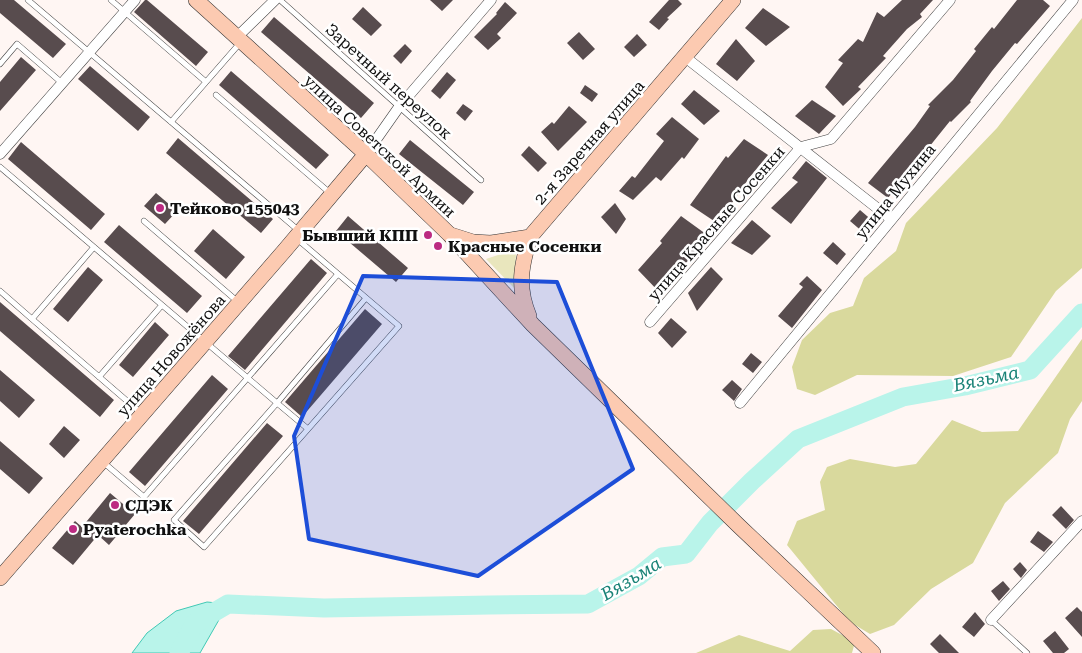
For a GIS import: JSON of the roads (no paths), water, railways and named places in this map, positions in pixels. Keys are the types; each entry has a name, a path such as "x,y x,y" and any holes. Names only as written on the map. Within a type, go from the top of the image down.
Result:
{"street":[{"path":"0,154 135,0"},
{"name":"улица Советской Армии","path":"196,0 366,154 449,234 533,325 871,653"},
{"path":"238,40 275,0"},
{"path":"366,154 399,107 491,0"},
{"name":"2-я Заречная улица","path":"533,325 522,299 524,258 530,237 733,0"},
{"name":"улица Красные Сосенки","path":"650,322 801,147 831,139 950,0"},
{"name":"улица Мухина","path":"740,403 1073,0"},
{"path":"685,57 891,219"},
{"name":"улица Новожёнова","path":"0,578 366,154"},
{"path":"449,234 473,242 491,243 530,237"},
{"path":"991,620 1082,521"}],"lane":[{"path":"28,0 171,122 298,235 338,274 399,326 204,547 174,520 366,298"},
{"path":"111,0 206,82"},
{"name":"Заречный переулок","path":"280,0 481,180"},
{"path":"171,122 206,82 238,40"},
{"path":"0,64 17,44 62,83"},
{"path":"216,95 332,195"},
{"path":"0,167 308,430"},
{"path":"144,220 239,303"},
{"path":"32,319 94,247"},
{"path":"102,461 144,497 338,274"},
{"path":"0,291 142,414"},
{"path":"99,377 162,304"},
{"path":"991,620 1027,653"}],"water":[{"path":"207,602 228,604 200,653 132,653 147,633 176,611"}],"waterway":[{"name":"Вязьма","path":"179,653 194,624 228,604 324,608 588,604 639,576 662,557 686,554 710,523 798,439 903,397 965,386 1030,370 1082,313"}],"place":[{"name":"Тейково 155043","path":"160,208"},
{"name":"Бывший КПП","path":"428,235"},
{"name":"Красные Сосенки","path":"438,246"},
{"name":"СДЭК","path":"115,505"},
{"name":"Pyaterochka","path":"73,529"}]}
